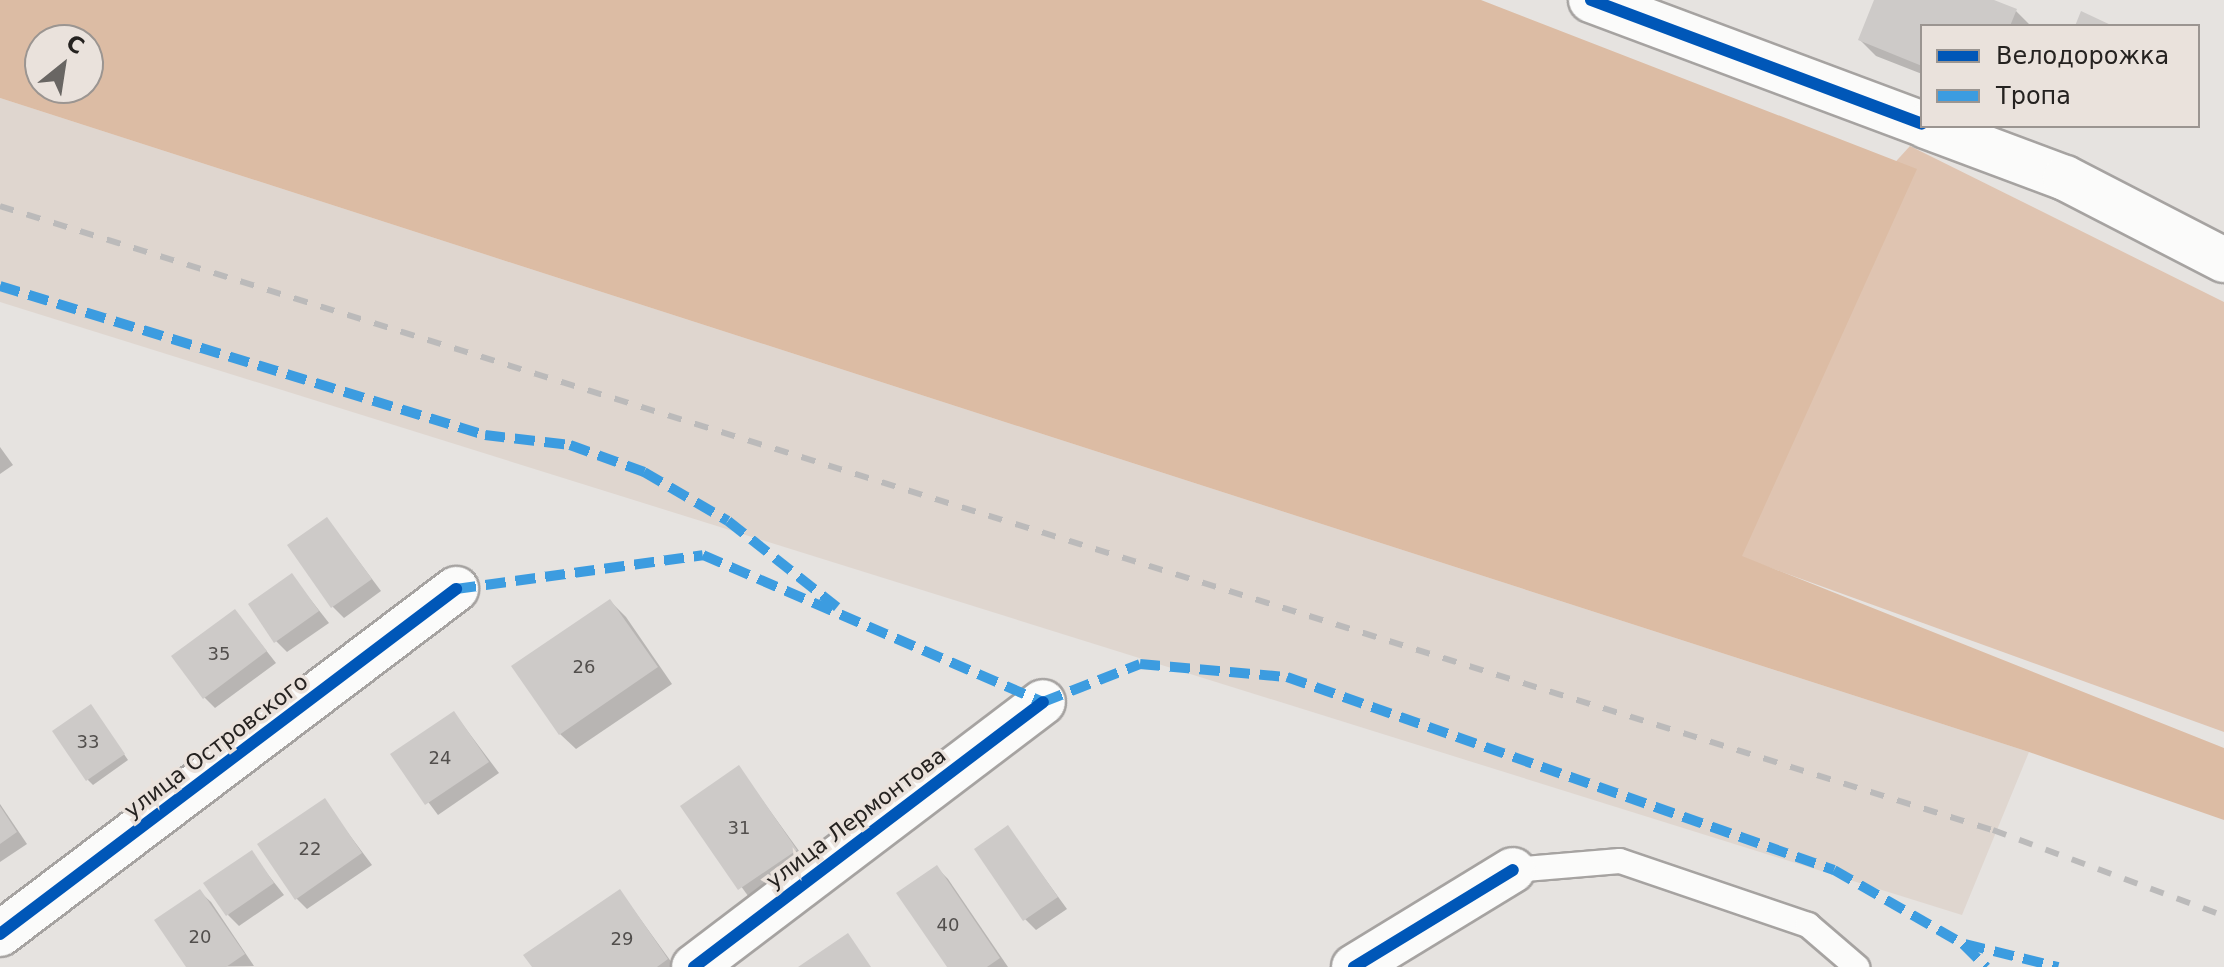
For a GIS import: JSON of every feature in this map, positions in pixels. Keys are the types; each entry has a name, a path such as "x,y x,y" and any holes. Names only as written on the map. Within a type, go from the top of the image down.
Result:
{"street":[{"path":"1591,0 1920,123"},
{"path":"1932,128 2065,178 2224,260"},
{"name":"улица Островского","path":"0,934 456,589"},
{"name":"улица Лермонтова","path":"694,967 1043,702"},
{"path":"1354,967 1513,870"}],"lane":[{"path":"1513,870 1620,861 1808,925 1857,967"}],"shaded area":[{"path":"0,0 1481,0 1917,169 1742,556 2224,748 2224,820 2029,752 0,98"},
{"path":"0,98 2029,752 1962,915 0,302"},
{"path":"1910,146 2224,302 2224,732 1705,544 1878,181"}],"building":[{"path":"1874,0 1994,0 2017,9 2011,24 1920,24 1920,65 1858,40"},
{"path":"2081,11 2109,24 2076,24"},
{"path":"327,517 372,579 331,608 287,545"},
{"path":"292,573 319,611 274,643 248,604"},
{"path":"610,599 658,667 559,735 511,666"},
{"path":"235,609 267,651 203,699 171,656"},
{"path":"91,704 125,754 86,781 52,731"},
{"path":"454,711 489,762 425,805 390,754"},
{"path":"739,765 797,850 738,890 680,806"},
{"path":"325,798 362,853 295,900 257,844"},
{"path":"0,806 17,832 0,844"},
{"path":"1008,825 1058,897 1023,921 974,849"},
{"path":"252,850 274,883 226,916 203,883"},
{"path":"937,865 1000,958 987,967 947,967 896,893"},
{"path":"200,889 245,954 226,967 186,967 154,920"},
{"path":"620,889 668,959 657,967 532,967 523,955"},
{"path":"848,933 871,967 798,967"}],"railway":[{"path":"0,206 1993,830 2224,916"}],"marked path":[{"path":"0,286 485,435 570,445 644,472 728,521 837,607"},
{"path":"456,589 703,555 1043,702 1140,664 1287,677 1834,870 1963,944 1986,967"},
{"path":"1965,944 2058,967"}],"cycle path":[{"path":"1591,0 1920,123"},
{"path":"0,934 456,589"},
{"path":"694,967 1043,702"},
{"path":"1354,967 1513,870"}]}
